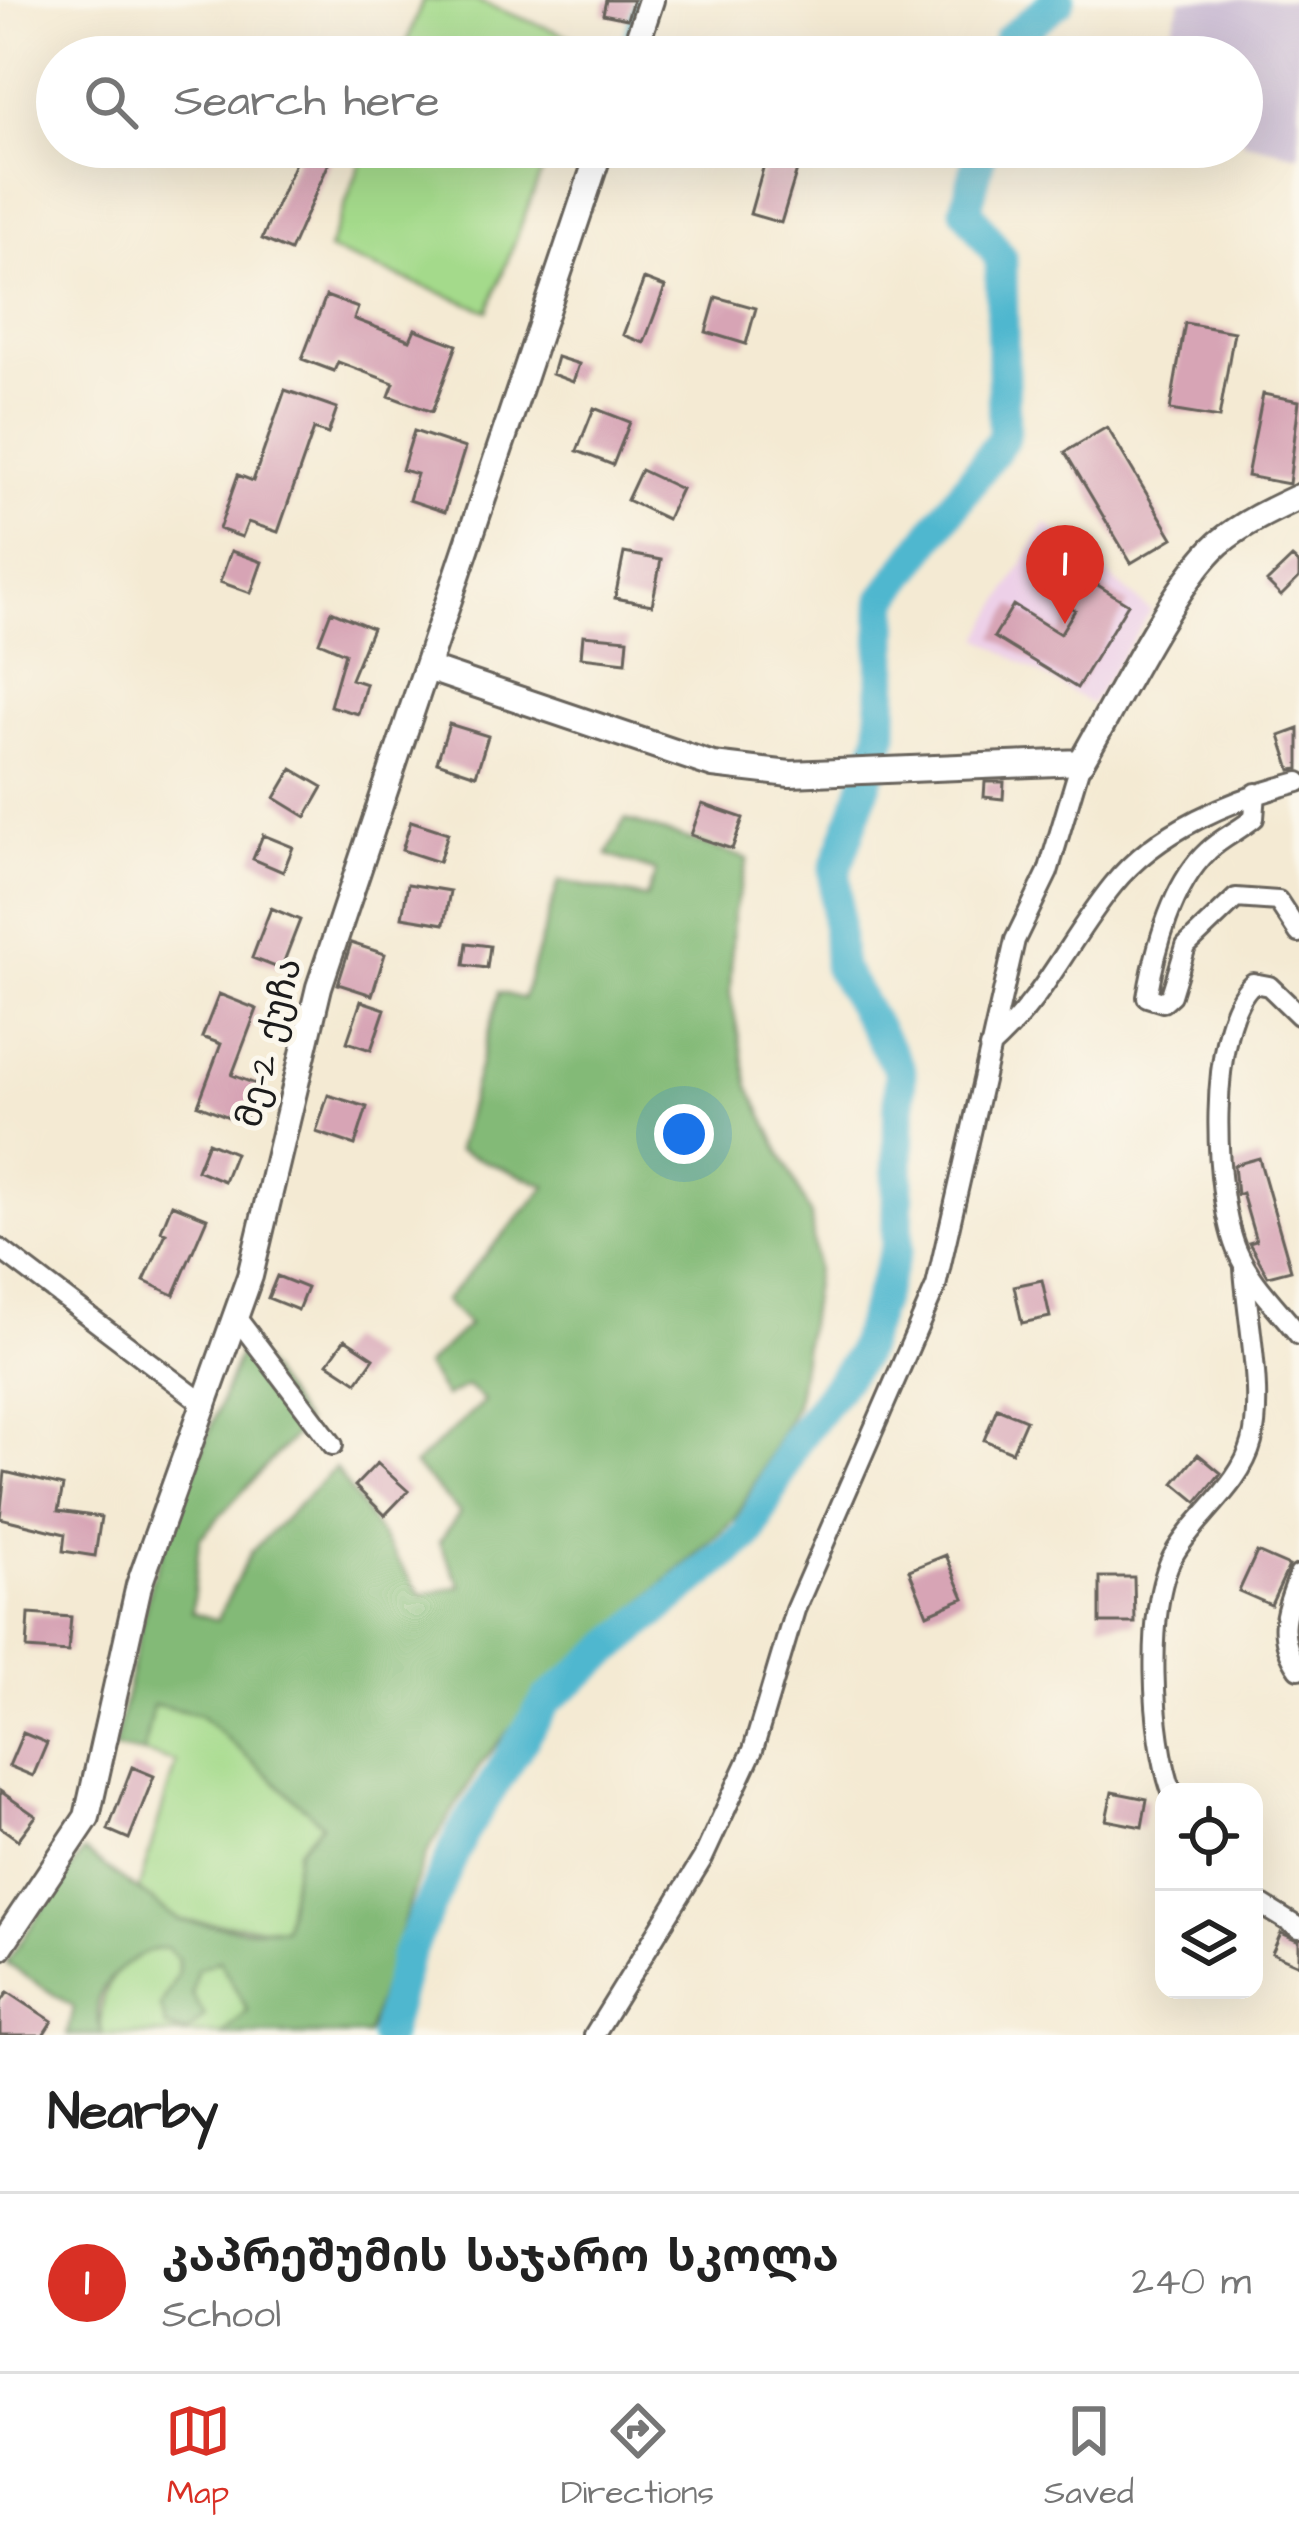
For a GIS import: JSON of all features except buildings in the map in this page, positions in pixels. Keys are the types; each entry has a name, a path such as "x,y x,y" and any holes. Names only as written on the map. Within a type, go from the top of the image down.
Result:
{"street":[{"path":"639,36 651,0"},
{"name":"მე-2 ქუჩა","path":"0,1947 87,1817 139,1585 236,1317 319,987 594,168"},
{"path":"594,2035 703,1858 753,1750 795,1610 937,1286 1015,940 1048,872 1081,762 1194,573 1217,544 1299,497"},
{"path":"427,668 713,766 790,774 1081,762"},
{"path":"988,1048 1029,1012 1115,882 1163,842 1256,793 1299,782"},
{"path":"1256,793 1254,818 1206,852 1179,897 1155,953 1147,997 1163,1002 1171,995 1186,946 1236,898 1278,901 1299,933"},
{"path":"1170,1783 1157,1716 1158,1600 1172,1556 1244,1464 1253,1439 1256,1403 1244,1268 1220,1183 1215,1130 1229,1030 1253,983 1269,986 1299,1015"},
{"path":"0,1250 207,1406"},
{"path":"1244,1268 1299,1335"},
{"path":"236,1317 333,1445"},
{"path":"1299,1575 1281,1625 1283,1646 1299,1669"},
{"path":"1263,1906 1299,1928"}],"shaded area":[{"path":"1181,0 1299,0 1299,155 1263,147 1263,36 1170,36"},
{"path":"1046,523 1151,611 1091,704 980,638"}],"green space":[{"path":"423,0 474,0 569,36 409,36"},
{"path":"359,168 543,168 488,311 328,250"},
{"path":"625,819 748,859 733,915 730,994 749,1086 811,1216 816,1269 796,1405 735,1520 545,1688 481,1764 425,1857 367,2035 223,2035 248,2011 219,1960 197,1970 192,1994 205,2016 187,2033 166,2027 161,2006 178,1974 178,1959 166,1948 134,1959 114,1974 98,2008 102,2035 67,2035 73,2007 6,1963 83,1851 180,1921 243,1929 284,1928 298,1850 322,1824 201,1715 153,1704 143,1753 114,1749 151,1581 245,1339 305,1424 199,1539 192,1612 217,1620 251,1552 335,1468 421,1595 461,1586 439,1542 460,1513 414,1465 485,1401 467,1386 445,1397 425,1366 468,1325 444,1301 547,1186 457,1150 499,992 523,999 559,881 646,898 656,872 607,855"},
{"path":"153,1704 201,1715 323,1823 298,1850 284,1928 180,1921 138,1891 176,1762 143,1753"},
{"path":"166,1948 178,1958 178,1974 161,2006 192,1994 197,1969 219,1959 248,2011 223,2035 102,2035 103,2004 114,1976 135,1956"}],"waterway":[{"path":"626,36 638,0"},
{"path":"1014,36 1059,0"},
{"path":"386,2035 405,1960 462,1834 547,1700 748,1535 794,1443 860,1356 897,1247 900,1070 839,966 835,871 882,736 884,599 1004,437 1001,259 966,209 977,168"}],"place":[{"name":"კაპრეშუმის საჯარო სკოლა","path":"1065,624"}]}
